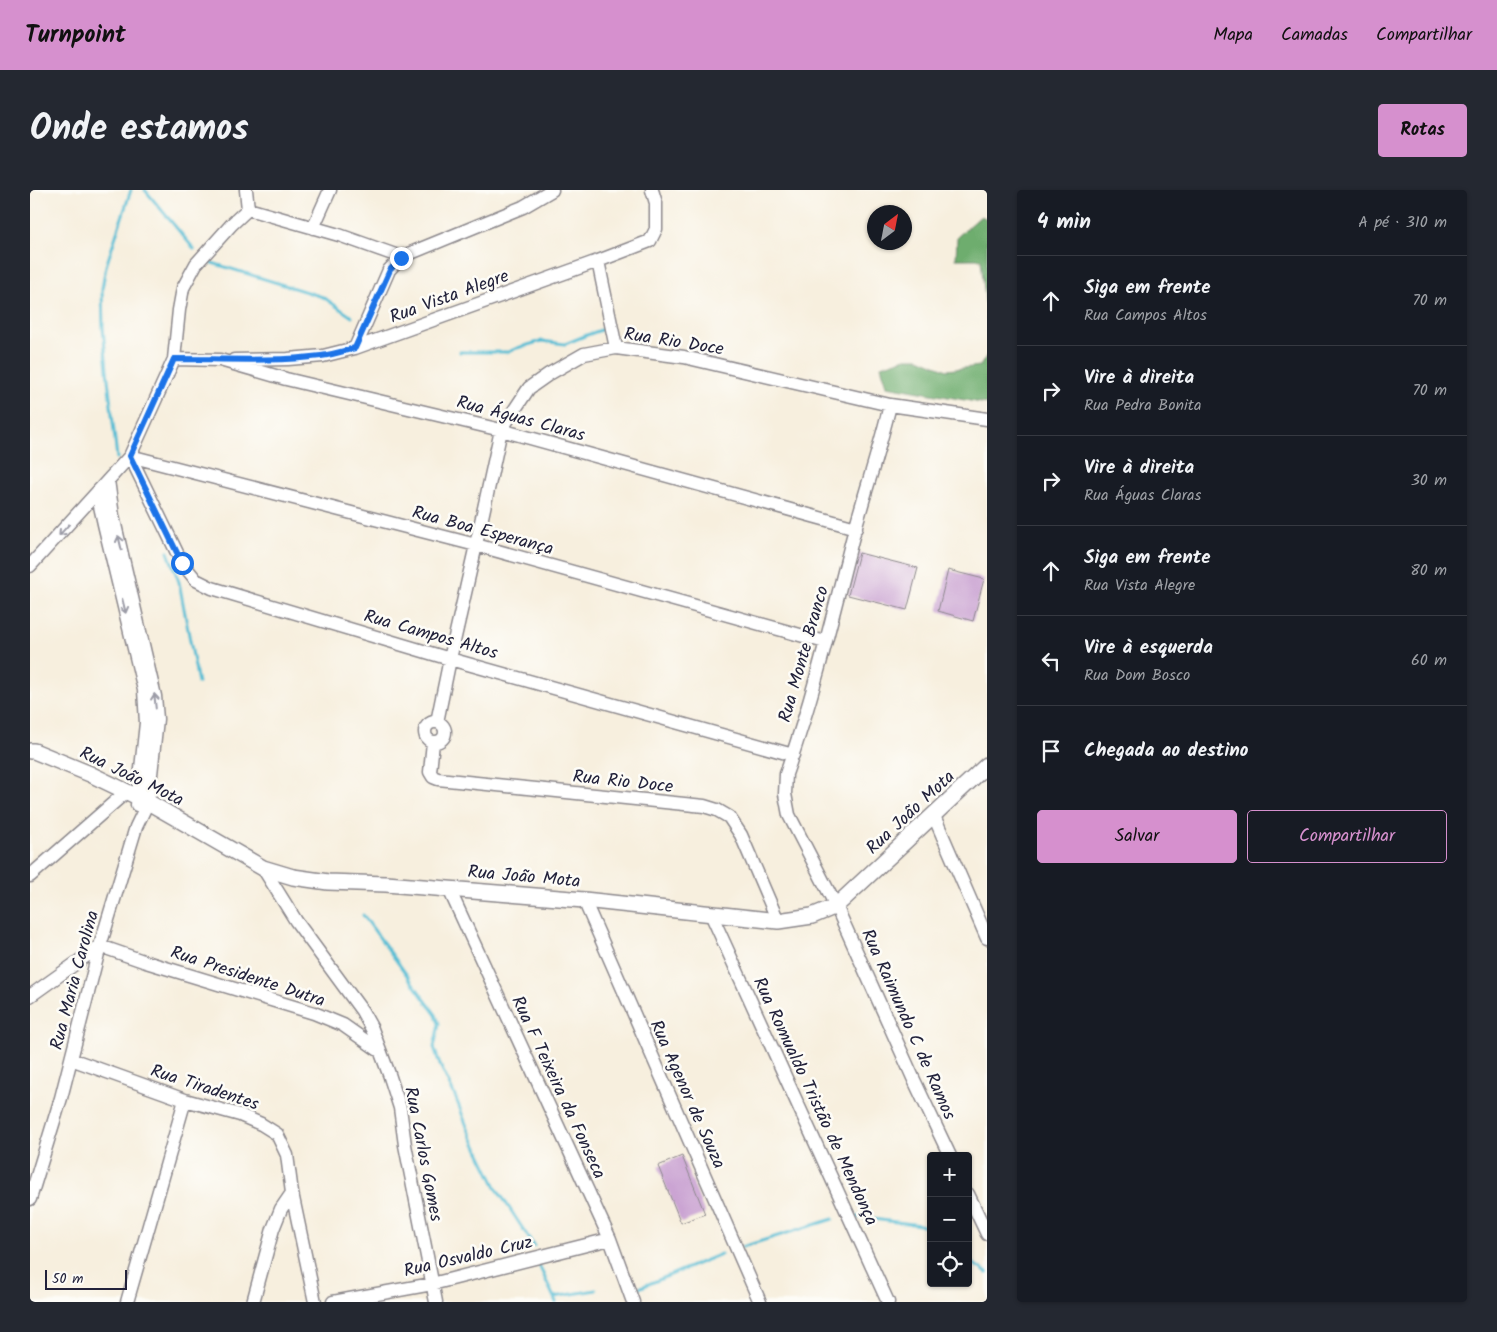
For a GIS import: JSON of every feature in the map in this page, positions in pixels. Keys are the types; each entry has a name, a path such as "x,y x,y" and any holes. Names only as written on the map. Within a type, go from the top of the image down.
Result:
{"main road":[{"name":"Rua João Mota","path":"30,750 90,774 137,797 263,868 293,877 311,880 584,900 778,921 812,916 836,906 987,765"}],"street":[{"path":"246,190 248,209"},
{"path":"313,228 330,190"},
{"path":"355,348 390,270 401,258 523,207 552,190"},
{"name":"Rua Vista Alegre","path":"220,360 322,356 355,348 598,261 650,240 656,229 656,202 652,190"},
{"path":"248,209 339,235 401,258"},
{"path":"30,566 130,456 174,359 183,288 196,264 248,209"},
{"path":"598,261 616,348"},
{"name":"Rua Rio Doce","path":"778,921 741,835 729,817 717,810 704,806 438,779 433,777 430,772 433,742 441,740 445,734 444,726 436,722 500,430 529,388 584,354 616,348 684,357 890,405 987,419"},
{"path":"286,379 288,358"},
{"name":"Rua Águas Claras","path":"174,359 220,360 286,379 500,430 856,528"},
{"name":"Rua Monte Branco","path":"836,906 789,815 785,794 786,774 826,642 890,405"},
{"name":"Rua Boa Esperança","path":"130,456 476,545 826,642"},
{"name":"Rua Campos Altos","path":"130,456 182,563 196,580 212,588 450,659 793,755"},
{"name":"Rua Maria Carolina","path":"30,1199 71,1059 100,946 136,827 137,797 157,719 155,696 104,485"},
{"path":"30,876 137,797"},
{"path":"934,816 987,938"},
{"name":"Rua Carlos Gomes","path":"263,868 296,921 362,1011 380,1051 400,1108 405,1145 436,1302"},
{"name":"Rua F Teixeira da Fonseca","path":"449,889 610,1239 630,1296"},
{"name":"Rua Agenor de Souza","path":"584,900 760,1302"},
{"name":"Rua Raimundo C de Ramos","path":"836,906 948,1152"},
{"name":"Rua Romualdo Tristão de Mendonça","path":"711,914 888,1302"},
{"path":"30,996 100,946"},
{"name":"Rua Presidente Dutra","path":"100,946 314,1014 343,1025 380,1051"},
{"name":"Rua Tiradentes","path":"71,1059 185,1100 240,1115 276,1134 287,1155 292,1193 315,1302"},
{"path":"127,1302 185,1100"},
{"path":"253,1302 273,1229 281,1209 292,1193"},
{"path":"969,1197 987,1234"},
{"name":"Rua Osvaldo Cruz","path":"333,1302 432,1284 610,1239"},
{"path":"621,1302 630,1296"}],"green space":[{"path":"981,216 987,219 987,320 981,259 956,259 957,237"},
{"path":"987,355 987,404 887,386 881,366 906,358 919,358 947,370 980,366"}],"building":[{"path":"859,553 918,568 907,610 848,595"},
{"path":"948,570 984,579 973,621 938,611"},
{"path":"682,1156 705,1214 681,1223 658,1166"}],"waterway":[{"path":"117,458 103,328 102,289 106,266 131,190"},
{"path":"145,190 194,249"},
{"path":"209,262 323,297 352,317"},
{"path":"460,352 508,352 542,341 565,344 609,327"},
{"path":"168,552 179,582 198,683"},
{"path":"363,915 436,1015 439,1024 434,1047 440,1065 497,1189 534,1246"},
{"path":"857,1217 927,1228"},
{"path":"742,1247 833,1219"},
{"path":"639,1288 721,1254"},
{"path":"538,1263 556,1302"},
{"path":"972,1263 987,1273"},
{"path":"554,1297 596,1290"}],"route":[{"path":"182,563 130,456 174,359 220,360 322,356 355,348 390,270 401,258"}]}
